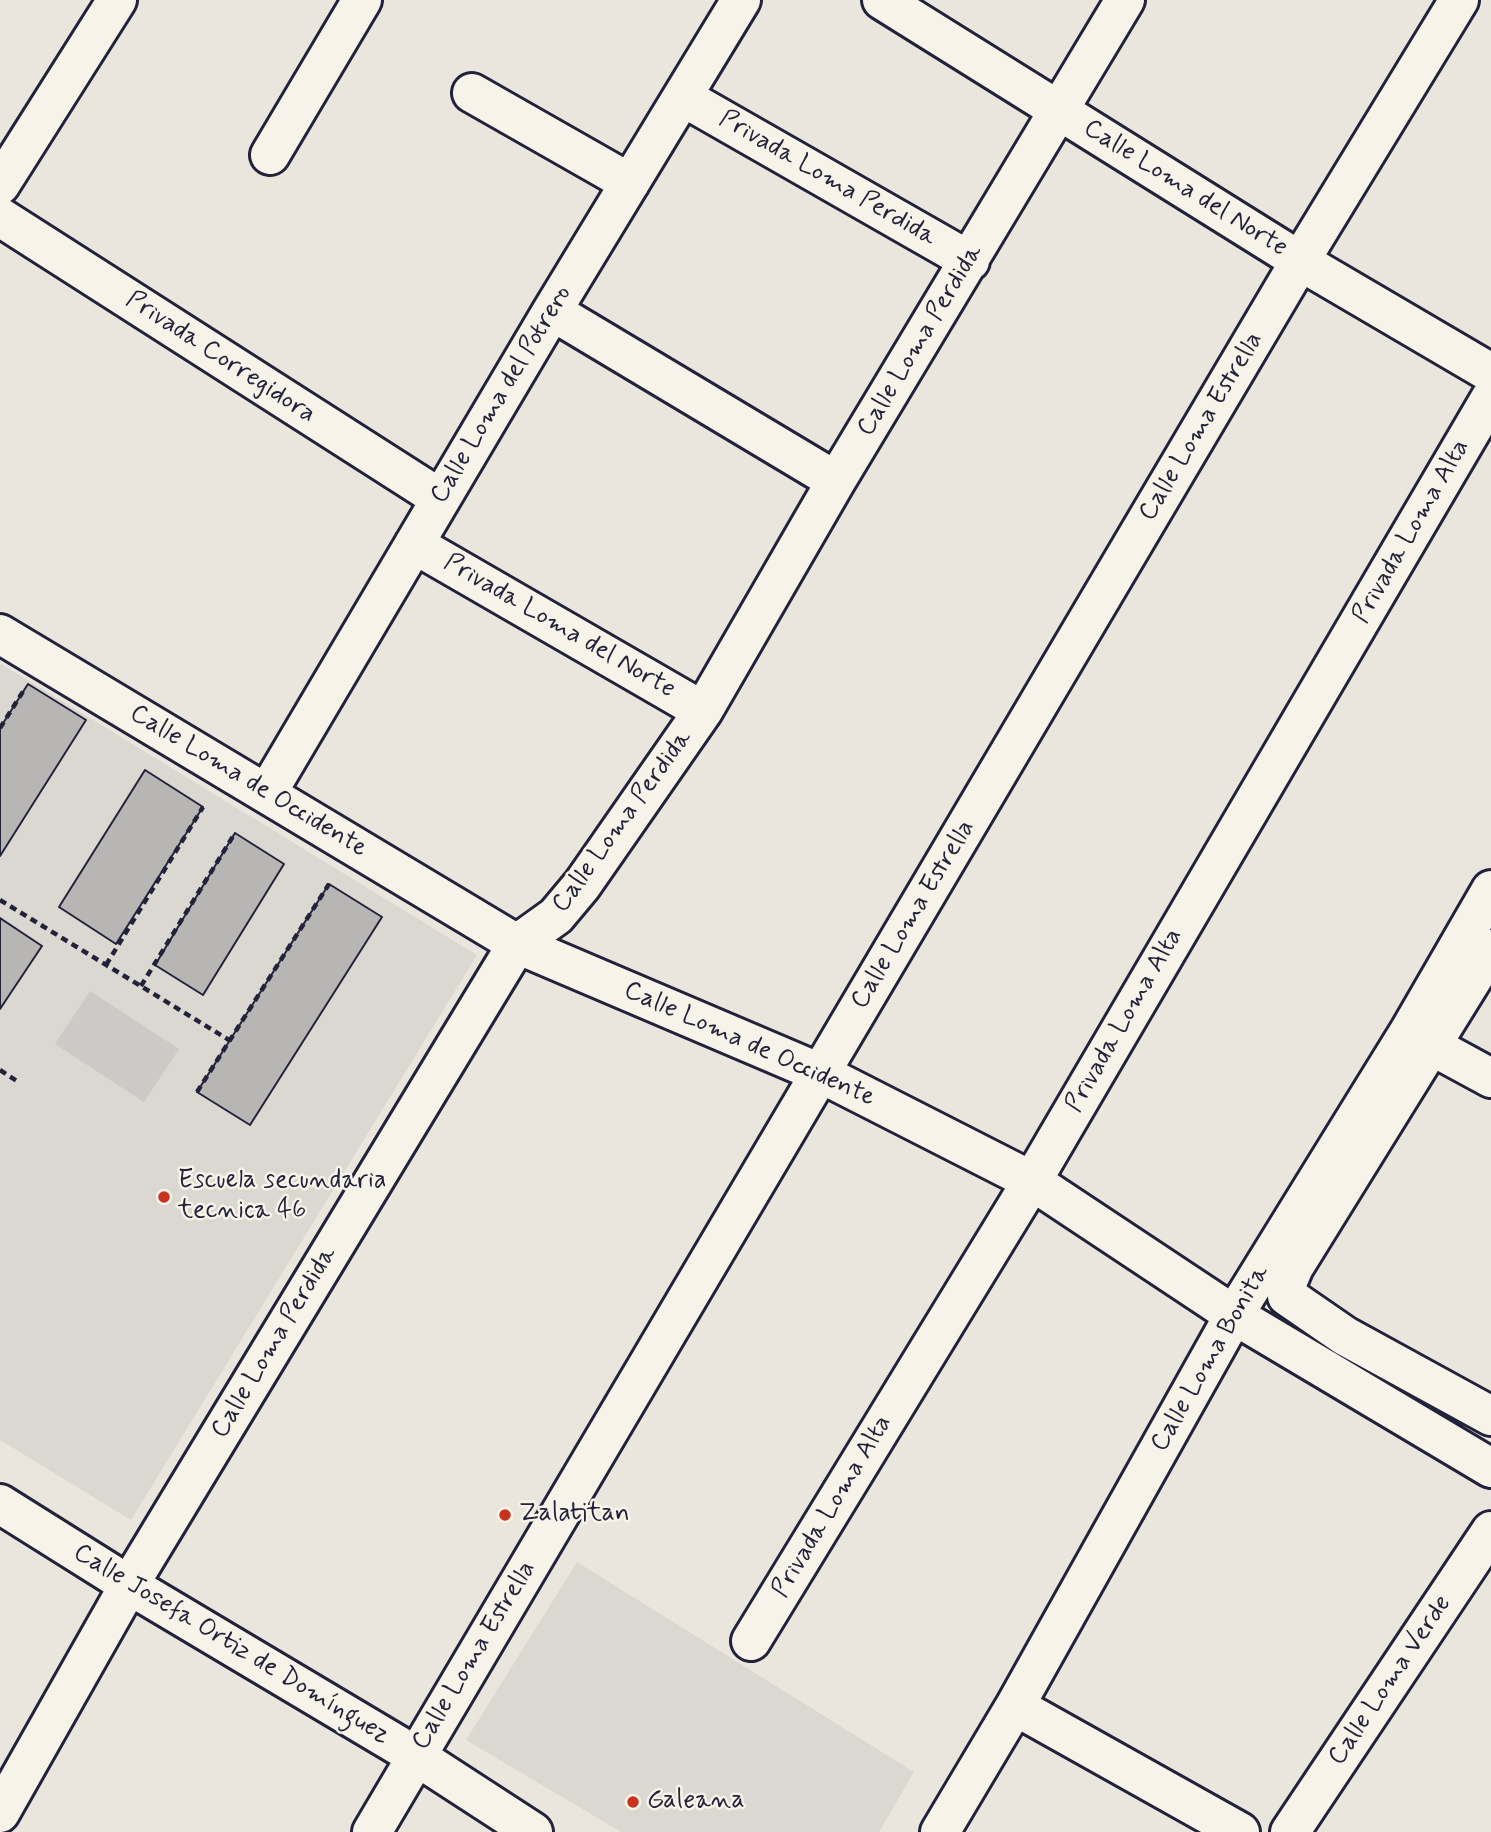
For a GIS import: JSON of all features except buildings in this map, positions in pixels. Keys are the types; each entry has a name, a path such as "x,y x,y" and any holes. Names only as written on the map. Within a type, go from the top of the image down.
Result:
{"street":[{"path":"0,185 117,0"},
{"path":"270,155 362,0"},
{"name":"Calle Loma del Potrero","path":"267,793 552,311 741,0"},
{"name":"Calle Loma del Norte","path":"882,0 1300,261 1491,373"},
{"name":"Calle Loma Perdida","path":"0,1813 129,1585 517,944 556,916 582,885 704,711 836,481 1125,0"},
{"name":"Calle Loma Estrella","path":"372,1832 1300,261 1459,0"},
{"path":"472,93 630,183"},
{"name":"Privada Loma Perdida","path":"683,97 970,261"},
{"name":"Privada Corregidora","path":"0,217 441,499"},
{"path":"552,311 836,481"},
{"name":"Privada Loma Alta","path":"751,1641 1032,1181 1491,397"},
{"name":"Privada Loma del Norte","path":"414,544 704,711"},
{"name":"Calle Loma de Occidente","path":"0,634 517,944 820,1073 1032,1181 1234,1315 1491,1468"},
{"name":"Calle Loma Bonita","path":"940,1832 1234,1315 1410,1030 1491,890"},
{"path":"1491,948 1294,1267 1286,1286 1287,1296 1345,1336 1491,1416"},
{"path":"1432,1046 1491,1078"},
{"name":"Calle Josefa Ortiz de Domínguez","path":"0,1504 129,1585 416,1756 533,1832"},
{"name":"Calle Loma Verde","path":"1290,1832 1491,1531"},
{"path":"1014,1706 1240,1832"}],"path":[{"path":"0,728 26,686"},
{"path":"106,965 203,807"},
{"path":"141,986 235,833"},
{"path":"197,1092 329,884"},
{"path":"0,900 229,1040"},
{"path":"0,1070 17,1081"}],"shaded area":[{"name":"Escuela secundaria tecnica 46","path":"0,663 477,955 131,1520 0,1440"},
{"path":"90,991 179,1049 144,1102 55,1044"},
{"path":"577,1562 914,1772 879,1832 621,1832 466,1740"}],"place":[{"name":"Escuela secundaria tecnica 46","path":"164,1197"},
{"name":"Zalatitan","path":"505,1515"},
{"name":"Galeana","path":"633,1802"}]}
